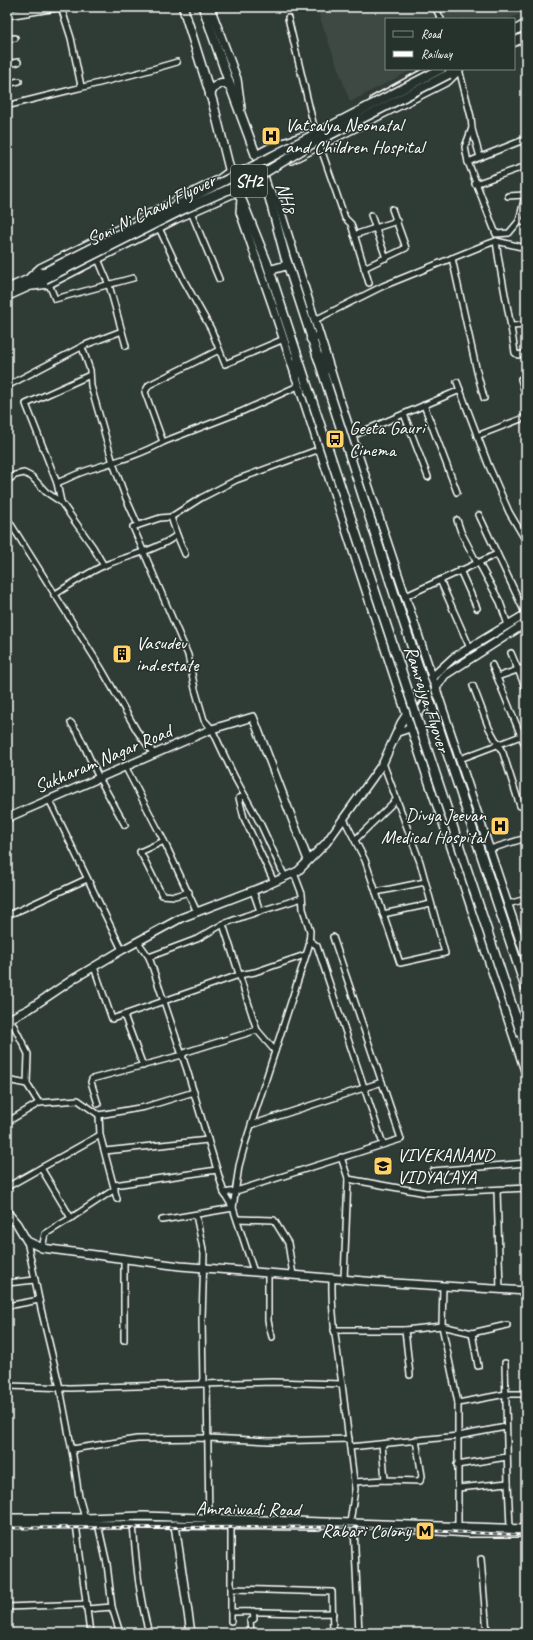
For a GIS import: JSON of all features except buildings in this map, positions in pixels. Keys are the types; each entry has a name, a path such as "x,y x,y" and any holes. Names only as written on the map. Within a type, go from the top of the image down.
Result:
{"main road":[{"path":"183,7 210,95"},
{"name":"NH8","path":"203,7 264,177 288,266 315,337 317,355"},
{"path":"515,30 526,24"},
{"path":"515,42 526,36"},
{"name":"Soni Ni Chawl Flyover","path":"46,279 255,164 304,141 439,70"},
{"name":"Soni Ni Chawl Flyover","path":"25,285 46,279 184,209 242,185 310,145 457,70"},
{"path":"210,95 212,88 221,82 225,83 231,88"},
{"name":"Ramrajya Flyover","path":"210,95 230,171 270,270 522,1036 522,1049"},
{"path":"270,270 288,266"},
{"name":"SH2","path":"7,289 25,285"},
{"name":"SH2","path":"7,296 25,285"},
{"path":"317,355 323,360 330,370"},
{"name":"Ramrajya Flyover","path":"317,355 395,596 526,989"},
{"path":"296,377 299,359"},
{"path":"522,1049 526,1057"}],"street":[{"path":"7,15 57,7"},
{"path":"61,7 71,38 81,86"},
{"path":"210,7 237,79 242,116"},
{"path":"435,7 440,18"},
{"path":"288,18 315,131"},
{"path":"7,39 14,38"},
{"path":"7,64 18,62"},
{"path":"7,106 81,86 131,76 177,62"},
{"path":"256,155 269,148 302,138 429,70"},
{"path":"264,177 293,159 448,81 458,70"},
{"path":"459,70 480,157"},
{"path":"7,84 19,81"},
{"path":"472,128 465,147 468,162 496,234 509,233 519,221 525,204 526,193 508,196"},
{"path":"468,162 526,139"},
{"path":"320,146 345,218 351,224 369,283"},
{"path":"476,184 526,166"},
{"path":"25,285 40,268 218,180 230,171"},
{"path":"266,188 278,203 315,320 315,337 330,370 526,959"},
{"path":"133,278 55,300 46,279 98,259 191,212 240,195 240,212 284,339 298,386 410,726 522,1049 526,1074"},
{"path":"364,268 406,248 392,209"},
{"path":"191,212 219,279"},
{"path":"371,215 386,258"},
{"path":"354,235 397,221"},
{"path":"519,221 526,224"},
{"path":"159,228 182,279 211,329 225,364 284,339"},
{"path":"315,320 378,288 496,241 526,248"},
{"path":"496,241 500,271 512,326 516,353 518,355 526,353"},
{"path":"452,258 484,398"},
{"path":"98,259 109,285 126,346"},
{"path":"512,326 526,325"},
{"path":"7,386 82,347 122,331"},
{"path":"82,347 90,370 91,386 113,463 125,496 138,525"},
{"path":"164,442 145,392 148,385 219,350"},
{"path":"61,502 57,483 26,404 90,375"},
{"path":"526,376 521,379 526,396"},
{"path":"457,382 477,436 509,512 526,541"},
{"path":"57,483 87,470 113,463 244,411 298,386"},
{"path":"352,436 460,390"},
{"path":"424,405 457,492"},
{"path":"404,414 428,477"},
{"path":"477,436 526,417"},
{"path":"285,877 261,825 212,729 204,720 195,689 188,655 133,526 160,518 172,517 201,498 236,480 320,449"},
{"path":"7,481 15,475 24,473 32,477 46,492 61,502 93,547 104,566"},
{"path":"39,1103 27,1084 28,1054 9,1019 29,1009 122,950 181,918 253,891 298,871 326,843 383,763 401,723 432,676 453,658 526,614 479,514"},
{"path":"172,517 177,535 185,554"},
{"path":"7,518 101,668 137,731 154,754"},
{"path":"457,520 461,532 477,563 480,565 500,602 508,625"},
{"path":"54,595 104,566 144,551 172,539 177,535"},
{"path":"406,596 497,554"},
{"path":"460,570 477,608"},
{"path":"440,580 470,648"},
{"path":"398,732 407,729 410,726 445,675 525,626"},
{"path":"511,653 526,689"},
{"path":"492,665 524,734 526,748"},
{"path":"497,677 526,667"},
{"path":"473,686 503,753 520,806"},
{"name":"Sukharam Nagar Road","path":"7,818 212,729 253,717 308,860"},
{"path":"71,723 78,733 99,778 125,825"},
{"path":"460,759 524,734"},
{"path":"344,819 365,860 400,963 445,952 420,862 383,763"},
{"path":"125,766 164,841 197,912"},
{"path":"245,796 239,798 244,818 274,882"},
{"path":"49,799 122,950"},
{"path":"355,840 396,800"},
{"path":"490,848 526,838"},
{"path":"164,841 140,852 162,895 175,896 189,892"},
{"path":"233,1208 239,1166 306,955 309,940 310,931 294,873"},
{"path":"7,915 87,879"},
{"path":"376,892 425,882"},
{"path":"253,891 260,911"},
{"path":"149,957 197,939 223,924 302,898"},
{"path":"508,904 526,899"},
{"path":"383,914 432,904"},
{"path":"223,924 257,1030 275,1051"},
{"path":"224,1193 236,1191 401,1139 333,937"},
{"path":"309,940 317,946 383,1144"},
{"path":"138,942 149,957 194,1092 224,1193 233,1208 254,1272"},
{"path":"94,967 112,1019 239,975 256,972 306,955"},
{"path":"124,1015 143,1066"},
{"path":"98,1104 91,1080 182,1055 186,1052 257,1030"},
{"path":"7,1080 27,1084"},
{"path":"251,1125 382,1082"},
{"path":"7,1122 39,1103 78,1100 98,1115 145,1107 194,1092"},
{"path":"98,1115 100,1135 118,1199"},
{"path":"7,1187 100,1135"},
{"path":"104,1151 208,1140"},
{"path":"342,1157 348,1179 344,1279"},
{"path":"433,1171 526,1163"},
{"path":"41,1168 71,1218"},
{"path":"42,1248 45,1234 71,1218 114,1187 217,1170"},
{"path":"348,1179 426,1194 526,1188"},
{"path":"497,1190 500,1290"},
{"path":"162,1220 233,1208"},
{"path":"7,1212 17,1224 27,1241 39,1300 60,1388 85,1518"},
{"path":"196,1215 204,1254 202,1319 208,1438 209,1521"},
{"path":"237,1219 274,1220 288,1243 293,1275"},
{"path":"27,1241 42,1248 204,1268 526,1291"},
{"path":"124,1259 124,1340"},
{"path":"268,1273 268,1321 272,1337"},
{"path":"332,1278 334,1330 355,1489 352,1525 359,1633"},
{"path":"7,1283 35,1280"},
{"path":"443,1286 442,1326 458,1403 458,1526"},
{"path":"7,1306 39,1300"},
{"path":"334,1330 405,1330 442,1326 472,1332 507,1325"},
{"path":"405,1330 410,1375"},
{"path":"472,1332 478,1366"},
{"path":"505,1363 507,1457 511,1530"},
{"path":"7,1386 60,1388 272,1382 342,1384"},
{"path":"458,1403 506,1394 526,1394"},
{"path":"350,1447 458,1436 506,1427"},
{"path":"72,1449 137,1439 208,1438 269,1441 349,1439"},
{"path":"354,1482 385,1480 416,1482 422,1480 416,1440"},
{"path":"382,1444 385,1480"},
{"path":"457,1465 507,1457"},
{"path":"458,1488 508,1484"},
{"path":"7,1518 143,1516 209,1521 458,1526 511,1530 526,1533"},
{"name":"Amraiwadi Road","path":"7,1524 175,1525 209,1521 231,1525 352,1525 468,1533 511,1530"},
{"path":"76,1524 90,1633"},
{"path":"98,1524 107,1564 112,1607 120,1633"},
{"path":"133,1524 136,1564 145,1619 149,1633"},
{"path":"175,1525 190,1633"},
{"path":"231,1525 231,1621"},
{"path":"511,1530 526,1529"},
{"path":"481,1559 487,1633"},
{"path":"232,1589 332,1592 333,1633"},
{"path":"7,1607 112,1607"},
{"path":"231,1612 253,1611 307,1614 333,1612"},
{"path":"251,1633 250,1621 254,1619 253,1611"}],"shaded area":[{"path":"316,7 526,7 526,11 512,18 385,18 385,70 412,70 350,102"}],"railway":[{"path":"7,1528 354,1527 526,1535"}],"place":[{"name":"Vatsalya Neonatal and Children Hospital","path":"271,136"},
{"name":"Geeta Gauri Cinema","path":"335,439"},
{"name":"Vasudev ind.estate","path":"122,654"},
{"name":"Divya Jeevan Medical Hospital","path":"500,826"},
{"name":"VIVEKANAND VIDYALAYA","path":"383,1166"},
{"name":"Rabari Colony","path":"425,1531"}]}
